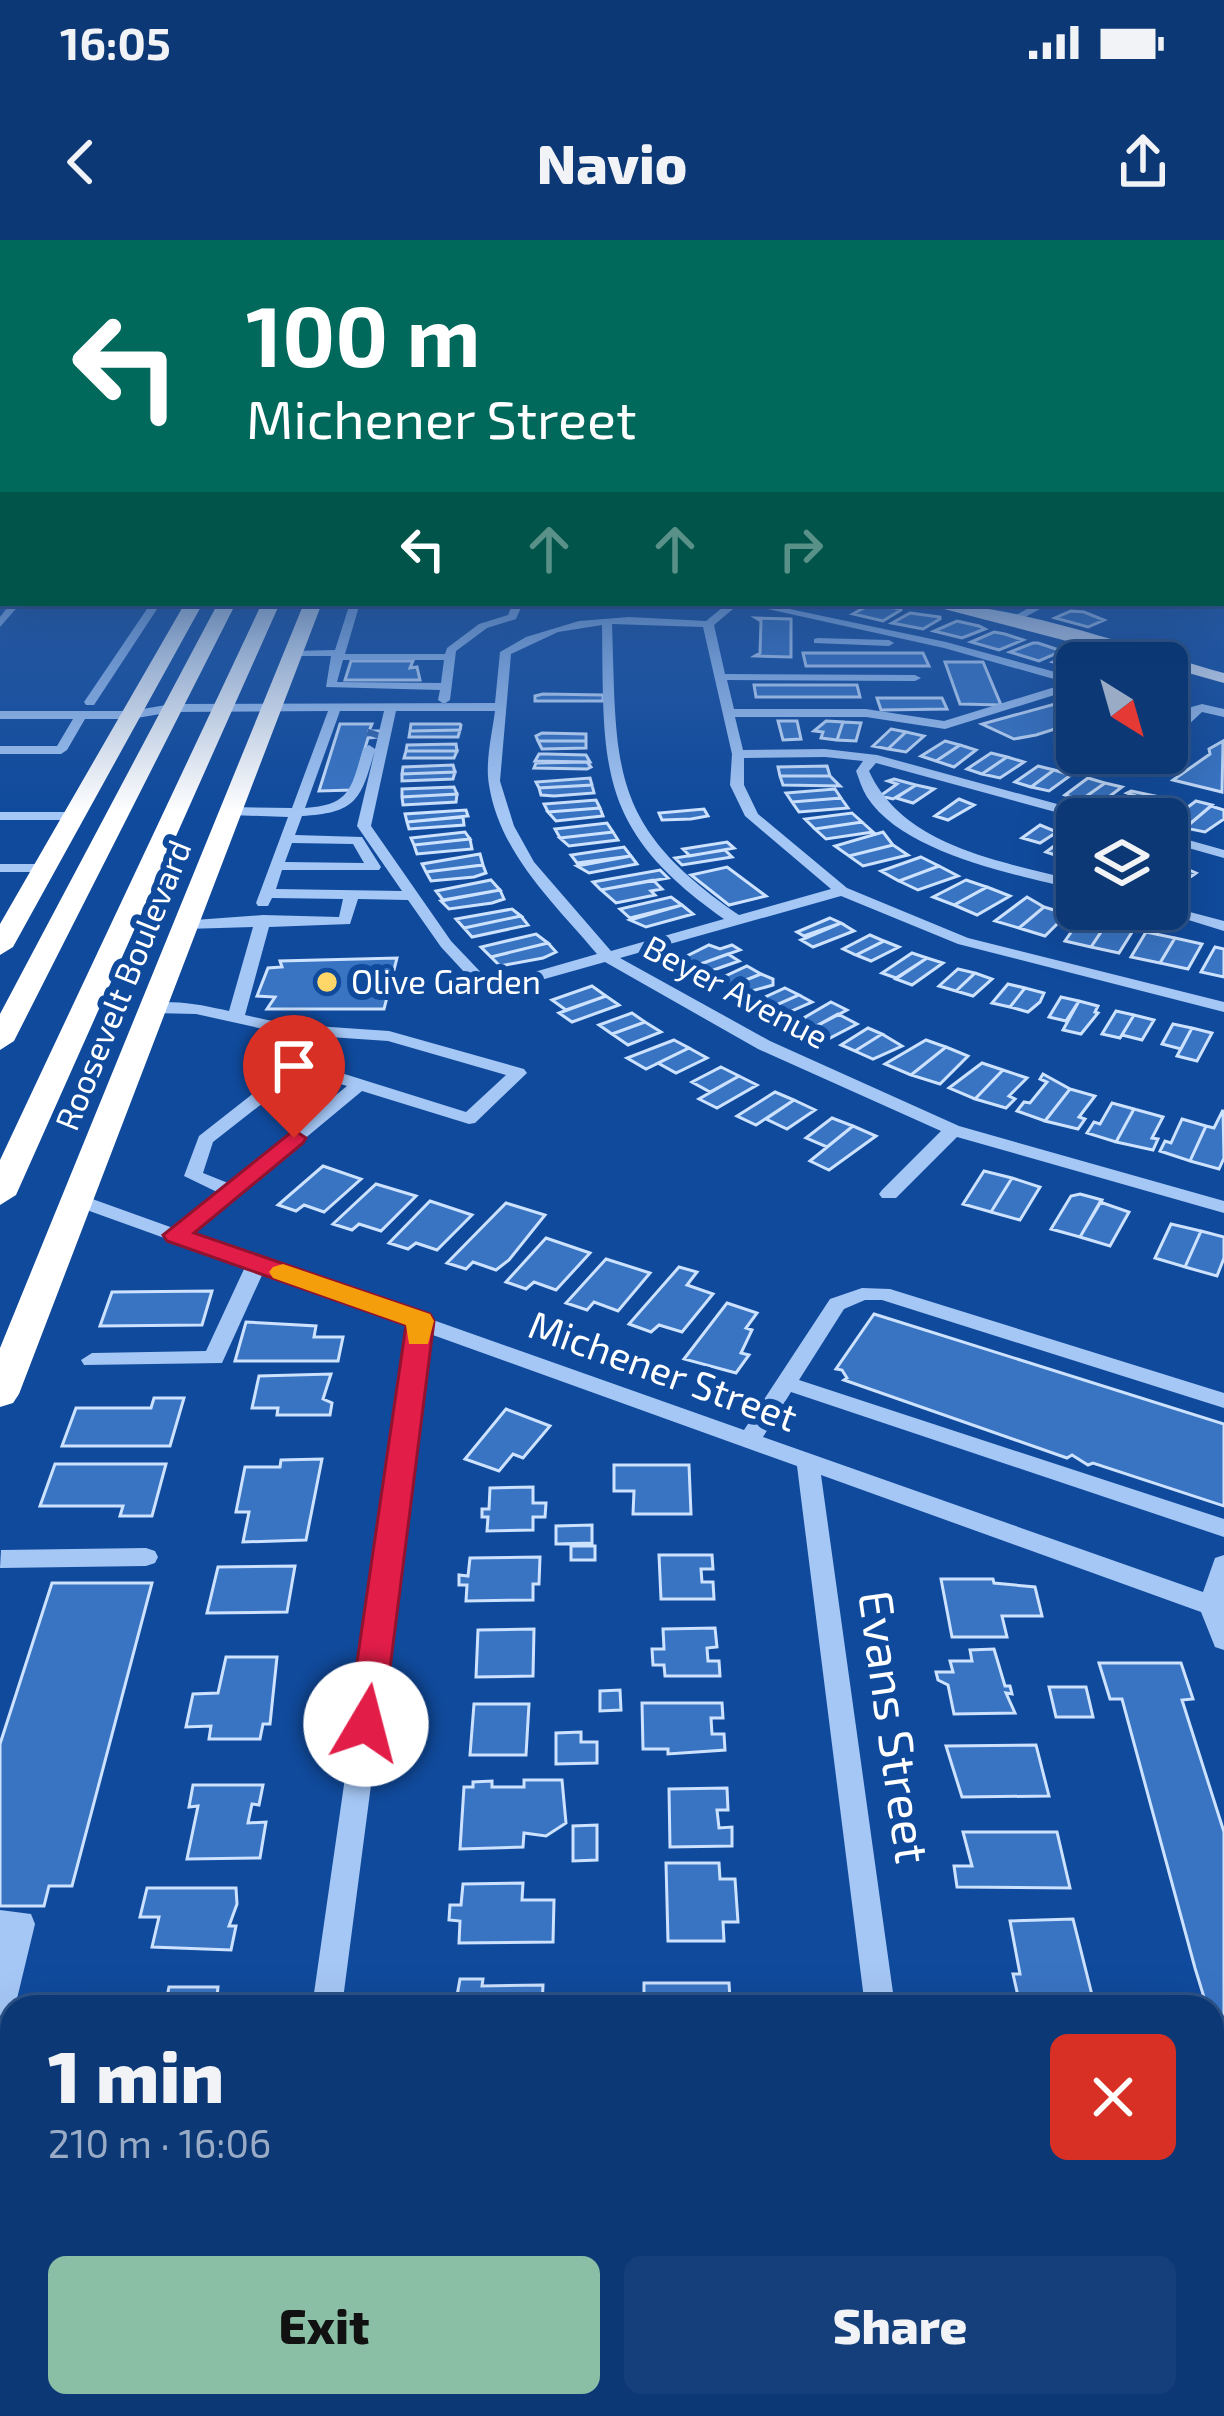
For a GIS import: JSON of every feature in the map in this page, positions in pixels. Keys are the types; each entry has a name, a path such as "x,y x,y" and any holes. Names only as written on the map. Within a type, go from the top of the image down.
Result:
{"highway":[{"path":"0,947 9,914 45,868 190,610"},
{"path":"177,634 207,610"},
{"name":"Roosevelt Boulevard","path":"0,1041 224,610"},
{"name":"Roosevelt Boulevard","path":"0,1196 268,610"},
{"path":"241,669 307,610"},
{"name":"Roosevelt Boulevard","path":"0,1394 311,610"}],"main road":[{"path":"960,610 1224,678"}],"street":[{"path":"0,750 61,750 152,610"},
{"path":"353,610 328,682 338,688 446,687"},
{"path":"443,707 451,650 483,626 512,617 515,610"},
{"path":"559,612 589,610"},
{"path":"727,610 708,624 730,713 737,785 752,816 842,891 963,941 1224,1006"},
{"path":"777,610 946,645 1056,677"},
{"path":"1012,620 1033,610"},
{"path":"483,626 485,611"},
{"path":"607,621 620,793 655,849 715,907 737,921"},
{"name":"Beyer Avenue","path":"708,624 607,621 537,632 506,652 494,782 506,826 528,863 609,958 764,1046 953,1130 1224,1207"},
{"path":"818,641 946,645"},
{"path":"295,650 450,657"},
{"path":"723,677 915,678"},
{"path":"730,713 866,713 945,725 1056,690"},
{"path":"0,703 86,709"},
{"path":"236,1016 264,906 336,707"},
{"path":"231,811 315,812 350,802 387,707"},
{"path":"387,707 364,826 446,944 489,990"},
{"path":"0,715 135,708 501,707"},
{"path":"1188,712 1202,708 1224,713"},
{"path":"1188,721 1202,708"},
{"path":"737,754 872,759 1056,808"},
{"path":"872,759 862,771 865,785 899,823 931,842 1056,880"},
{"path":"0,816 74,816"},
{"path":"277,866 374,867 357,840 287,839"},
{"path":"1188,844 1224,854"},
{"path":"0,868 45,868"},
{"path":"465,996 842,891"},
{"path":"186,924 264,906 352,894 411,896"},
{"path":"264,906 344,921 352,894"},
{"path":"1188,916 1224,926"},
{"path":"152,1008 236,1016 286,1029 389,1036 518,1072 469,1119 278,1059"},
{"path":"230,1190 193,1176 205,1140 267,1090 286,1029"},
{"path":"176,1235 359,1085"},
{"path":"889,1193 953,1130"},
{"name":"Michener Street","path":"77,1200 1218,1607"},
{"path":"92,1360 214,1358 257,1264"},
{"path":"749,1440 837,1304 862,1294 883,1294 1224,1401"},
{"path":"329,1995 421,1321"},
{"path":"786,1383 1224,1528"},
{"name":"Evans Street","path":"808,1461 878,1995"},
{"path":"0,1561 146,1557"},
{"path":"1224,1564 1218,1607 1224,1640"},
{"path":"0,1924 20,1924 3,1995"}],"building":[{"path":"861,610 901,610 883,621 853,614"},
{"path":"1071,611 1104,620 1088,627 1055,618"},
{"path":"910,613 940,619 923,629 892,623"},
{"path":"756,618 791,619 791,657 755,656 760,653 761,621"},
{"path":"957,621 985,629 962,638 934,631"},
{"path":"994,632 1023,640 999,650 971,642"},
{"path":"1033,643 1056,649 1056,654 1039,661 1010,652"},
{"path":"803,653 923,653 929,666 806,666"},
{"path":"351,661 413,661 410,668 417,667 420,680 345,680"},
{"path":"945,662 983,662 1001,705 960,704"},
{"path":"754,685 857,685 860,697 756,697"},
{"path":"543,694 603,695 603,701 535,701 535,696"},
{"path":"877,698 942,698 947,709 881,710"},
{"path":"1056,704 1056,729 1036,735 1014,739 982,724"},
{"path":"778,721 797,721 801,739 783,740"},
{"path":"826,721 843,722 837,740 821,738 823,732 814,731"},
{"path":"843,722 861,723 856,741 837,740"},
{"path":"340,724 372,724 369,731 380,731 378,737 368,738 353,790 319,791"},
{"path":"411,724 461,725 460,730 410,731"},
{"path":"891,729 906,732 888,749 873,746"},
{"path":"460,730 458,737 409,737 410,731"},
{"path":"906,732 924,736 906,752 888,749"},
{"path":"586,734 586,741 538,741 536,736"},
{"path":"538,741 586,741 586,748 542,749"},
{"path":"945,741 960,745 936,761 921,756"},
{"path":"1223,741 1222,792 1173,780 1188,774 1210,754 1209,749"},
{"path":"456,744 457,751 406,751 407,745"},
{"path":"960,745 976,750 954,767 936,761"},
{"path":"406,751 457,751 454,758 404,758"},
{"path":"991,753 1007,757 982,774 967,769"},
{"path":"539,754 586,755 590,762 535,761"},
{"path":"1007,757 1024,762 1000,778 982,774"},
{"path":"587,762 591,767 587,769 534,768 536,763"},
{"path":"453,765 455,772 402,774 403,767"},
{"path":"827,766 830,776 780,776 778,767"},
{"path":"1038,766 1054,770 1031,787 1015,782"},
{"path":"1054,770 1071,775 1049,791 1031,787"},
{"path":"455,772 453,779 402,781 402,774"},
{"path":"780,776 830,776 840,786 783,785"},
{"path":"590,778 592,785 539,788 536,782"},
{"path":"1088,778 1105,783 1084,798 1065,795"},
{"path":"888,781 916,785 893,799 880,796 897,784"},
{"path":"1105,783 1122,787 1107,798 1084,798"},
{"path":"592,785 594,793 554,796 541,795 539,788"},
{"path":"916,785 934,789 913,803 896,798"},
{"path":"454,787 457,794 402,797 402,789"},
{"path":"835,789 841,798 792,802 786,793"},
{"path":"1127,793 1155,796 1128,798 1133,795"},
{"path":"457,794 456,802 403,805 402,797"},
{"path":"841,798 848,808 799,812 792,802"},
{"path":"959,799 974,805 948,820 935,816"},
{"path":"596,800 600,808 548,812 544,804"},
{"path":"1196,801 1212,805 1188,825 1188,807"},
{"path":"1211,806 1224,810 1224,819 1205,832 1188,825"},
{"path":"600,808 603,816 556,821 548,812"},
{"path":"704,809 708,816 691,819 662,820 659,813"},
{"path":"466,810 468,816 407,822 405,814"},
{"path":"852,813 862,822 815,829 805,819"},
{"path":"463,817 464,825 409,829 407,822"},
{"path":"862,822 873,832 826,839 815,829"},
{"path":"607,823 613,832 560,838 555,829"},
{"path":"1040,825 1056,832 1040,843 1022,838"},
{"path":"465,832 470,839 414,845 411,838"},
{"path":"613,832 618,840 569,846 560,838"},
{"path":"883,832 893,845 849,856 835,846"},
{"path":"470,839 472,849 417,854 414,845"},
{"path":"727,842 734,848 690,856 683,849"},
{"path":"893,845 908,855 863,866 849,856"},
{"path":"624,847 631,856 577,863 571,855"},
{"path":"725,850 732,857 682,865 675,858"},
{"path":"480,854 483,865 426,872 422,864"},
{"path":"631,856 637,864 589,873 577,866"},
{"path":"921,857 939,866 899,881 881,871"},
{"path":"483,865 486,873 474,877 431,881 426,872"},
{"path":"939,866 958,876 918,890 899,881"},
{"path":"727,867 766,896 729,905 691,875"},
{"path":"660,870 668,878 601,890 593,882"},
{"path":"491,880 500,890 443,900 436,891"},
{"path":"653,880 662,889 651,891 655,895 616,903 601,890"},
{"path":"966,880 987,887 954,905 933,897"},
{"path":"987,887 1010,896 977,915 954,905"},
{"path":"500,890 504,899 492,903 449,909 441,901"},
{"path":"671,897 682,905 630,918 620,909"},
{"path":"1027,897 1044,907 1019,928 995,921"},
{"path":"682,905 693,914 646,927 630,920"},
{"path":"1044,907 1054,910 1056,925 1045,936 1019,928"},
{"path":"512,909 521,916 464,928 456,919"},
{"path":"521,916 528,925 472,937 464,928"},
{"path":"830,918 841,923 804,936 797,932"},
{"path":"841,923 854,931 813,947 801,940"},
{"path":"1073,930 1102,930 1091,947 1065,941"},
{"path":"1102,930 1133,930 1119,953 1091,947"},
{"path":"1146,932 1175,938 1160,963 1131,957"},
{"path":"536,934 548,943 491,957 481,947"},
{"path":"870,935 884,941 856,955 843,949"},
{"path":"1175,938 1202,944 1188,969 1160,963"},
{"path":"884,941 899,947 871,961 856,955"},
{"path":"548,943 556,952 543,958 500,966 491,957"},
{"path":"709,945 720,949 732,945 740,950 695,966 683,958"},
{"path":"1215,947 1224,949 1224,977 1201,972"},
{"path":"912,953 927,958 896,978 882,973"},
{"path":"728,954 739,961 705,973 695,966"},
{"name":"Olive Garden","path":"397,958 384,1009 267,1009 275,997 257,996 268,968 282,967 280,961"},
{"path":"927,958 943,963 912,985 896,979"},
{"path":"747,966 761,974 728,987 717,980"},
{"path":"958,969 975,973 956,991 939,986"},
{"path":"975,973 992,979 973,996 956,991"},
{"path":"761,974 773,979 773,985 741,994 728,987"},
{"path":"1008,984 1025,988 1010,1007 992,1003"},
{"path":"592,986 606,996 566,1010 552,1000"},
{"path":"785,988 799,995 767,1009 754,1002"},
{"path":"1025,988 1044,993 1040,1002 1028,1012 1010,1007"},
{"path":"799,995 812,1002 780,1016 767,1009"},
{"path":"606,996 619,1005 572,1022 559,1013"},
{"path":"1061,997 1079,1001 1066,1021 1049,1017"},
{"path":"1079,1001 1098,1006 1098,1013 1081,1034 1063,1030"},
{"path":"831,1002 847,1010 809,1030 795,1023"},
{"path":"1116,1011 1134,1015 1120,1038 1102,1034"},
{"path":"632,1013 645,1022 612,1034 599,1025"},
{"path":"838,1014 857,1024 830,1038 809,1030"},
{"path":"1134,1015 1154,1020 1142,1040 1122,1035"},
{"path":"645,1022 661,1032 628,1045 612,1034"},
{"path":"1173,1024 1192,1028 1181,1049 1162,1044"},
{"path":"868,1028 882,1034 855,1051 841,1045"},
{"path":"1192,1028 1212,1033 1197,1061 1177,1056"},
{"path":"882,1034 902,1046 873,1059 855,1051"},
{"path":"674,1040 689,1048 646,1069 627,1058"},
{"path":"926,1040 946,1047 911,1075 885,1064"},
{"path":"946,1047 968,1056 940,1084 911,1075"},
{"path":"689,1048 707,1058 676,1073 658,1063"},
{"path":"982,1063 1003,1070 975,1099 949,1088"},
{"path":"721,1067 739,1076 710,1092 692,1082"},
{"path":"1003,1070 1027,1078 1009,1096 1015,1099 1006,1108 975,1099"},
{"path":"1043,1074 1070,1089 1045,1121 1017,1111 1047,1082 1040,1079"},
{"path":"739,1076 757,1085 717,1108 699,1099"},
{"path":"1070,1089 1095,1096 1079,1117 1085,1119 1078,1129 1045,1121"},
{"path":"775,1092 794,1100 756,1125 737,1116"},
{"path":"794,1100 815,1110 787,1129 766,1119"},
{"path":"1112,1103 1134,1109 1116,1142 1087,1133 1094,1122 1100,1124"},
{"path":"1134,1109 1163,1117 1152,1138 1158,1139 1153,1150 1116,1142"},
{"path":"1223,1110 1224,1158 1219,1169 1190,1161 1206,1126 1214,1128"},
{"path":"832,1118 853,1126 827,1147 806,1138"},
{"path":"1182,1119 1206,1126 1190,1161 1160,1151 1165,1141 1171,1143"},
{"path":"853,1126 876,1136 829,1170 810,1161"},
{"path":"323,1166 361,1179 324,1212 304,1205 296,1211 278,1205"},
{"path":"984,1171 1012,1178 991,1212 963,1204"},
{"path":"1012,1178 1040,1187 1020,1220 991,1212"},
{"path":"376,1184 416,1196 381,1231 359,1224 352,1230 333,1224"},
{"path":"1071,1196 1102,1200 1080,1237 1051,1229"},
{"path":"430,1201 472,1215 437,1250 416,1243 408,1249 389,1243"},
{"path":"1100,1202 1129,1212 1110,1246 1080,1237"},
{"path":"506,1203 545,1215 509,1260 496,1270 473,1262 466,1269 447,1263"},
{"path":"1171,1224 1201,1231 1185,1267 1155,1258"},
{"path":"1201,1231 1224,1237 1224,1258 1217,1276 1185,1267"},
{"path":"546,1238 590,1253 556,1290 534,1282 526,1289 506,1282"},
{"path":"606,1259 650,1273 618,1311 594,1302 587,1310 566,1303"},
{"path":"679,1267 697,1272 687,1285 713,1294 682,1332 659,1325 651,1332 629,1324"},
{"path":"212,1291 202,1325 100,1326 112,1292"},
{"path":"727,1303 757,1313 746,1328 752,1330 741,1353 749,1355 736,1373 684,1359"},
{"path":"874,1314 1224,1424 1224,1506 1088,1465 1072,1455 1067,1458 844,1380 842,1370 836,1369"},
{"path":"246,1322 316,1326 314,1337 343,1337 338,1361 235,1361"},
{"path":"331,1374 323,1399 332,1403 330,1415 277,1415 278,1408 252,1408 259,1376"},
{"path":"154,1398 184,1398 170,1446 62,1446 76,1408 151,1408"},
{"path":"506,1409 550,1426 523,1458 513,1454 499,1471 465,1459"},
{"path":"322,1459 306,1540 243,1542 249,1512 236,1512 245,1467 280,1467 281,1460"},
{"path":"55,1464 166,1464 152,1516 120,1516 123,1506 40,1506"},
{"path":"614,1465 689,1465 691,1514 633,1514 634,1491 614,1491"},
{"path":"533,1487 533,1503 546,1503 545,1517 533,1517 533,1530 487,1531 488,1517 482,1517 482,1509 489,1509 490,1488"},
{"path":"592,1525 592,1543 556,1544 556,1526"},
{"path":"571,1546 595,1546 595,1560 571,1560"},
{"path":"659,1555 712,1555 713,1569 701,1569 702,1582 713,1582 714,1599 661,1599"},
{"path":"540,1557 533,1600 466,1601 467,1585 459,1585 459,1575 468,1576 470,1558"},
{"path":"295,1566 287,1612 207,1613 218,1567"},
{"path":"941,1579 993,1579 994,1583 1035,1587 1042,1616 1002,1616 1007,1637 952,1637"},
{"path":"52,1583 152,1583 72,1886 49,1886 44,1906 0,1906 0,1744"},
{"path":"715,1628 717,1647 707,1648 708,1661 719,1661 720,1676 665,1676 664,1665 653,1665 652,1649 664,1649 663,1629"},
{"path":"534,1629 533,1676 476,1677 478,1630"},
{"path":"994,1649 1005,1686 1010,1686 1012,1694 1006,1693 1015,1713 954,1714 948,1685 938,1680 936,1672 953,1672 950,1661 972,1661 970,1650"},
{"path":"226,1657 277,1657 270,1724 263,1724 260,1739 209,1739 211,1726 186,1727 193,1694 218,1693"},
{"path":"1099,1663 1181,1663 1193,1699 1182,1700 1224,1832 1224,1995 1203,1995 1122,1699 1110,1699"},
{"path":"1049,1687 1086,1687 1093,1717 1056,1717"},
{"path":"620,1690 621,1710 600,1711 600,1691"},
{"path":"642,1703 722,1703 723,1718 711,1718 712,1734 724,1734 725,1750 668,1754 668,1749 643,1749"},
{"path":"474,1704 529,1704 526,1755 470,1755"},
{"path":"581,1732 581,1742 597,1742 597,1763 556,1764 556,1733"},
{"path":"1036,1745 1049,1796 962,1797 946,1746"},
{"path":"524,1780 562,1780 566,1823 546,1836 524,1833 523,1847 460,1849 464,1787 492,1781 492,1787 524,1787"},
{"path":"193,1785 263,1785 259,1805 252,1804 248,1823 266,1822 260,1858 187,1859 198,1806 189,1807"},
{"path":"727,1788 728,1810 717,1810 719,1828 732,1827 732,1846 670,1847 669,1789"},
{"path":"597,1825 597,1860 573,1861 573,1826"},
{"path":"963,1832 1057,1832 1070,1888 957,1887 954,1866 972,1866"},
{"path":"666,1863 719,1863 720,1879 735,1879 738,1922 723,1922 724,1941 668,1941"},
{"path":"523,1883 522,1900 554,1900 553,1942 459,1943 460,1921 449,1920 450,1905 461,1905 463,1884"},
{"path":"147,1888 236,1888 237,1904 229,1926 236,1926 231,1950 152,1947 159,1917 140,1917"},
{"path":"1073,1919 1092,1995 1018,1995 1013,1974 1020,1974 1010,1921"},
{"path":"460,1979 483,1979 482,1986 543,1985 543,1995 457,1995"},
{"path":"644,1983 729,1983 730,1995 644,1995"},
{"path":"169,1987 218,1987 217,1995 167,1995"}],"tunnel":[{"path":"373,737 375,731"}],"slow traffic":[{"path":"283,1272 421,1321 418,1338"}],"place":[{"name":"Olive Garden","path":"327,982"}],"route":[{"path":"294,1138 176,1235 421,1321 366,1724"}]}
